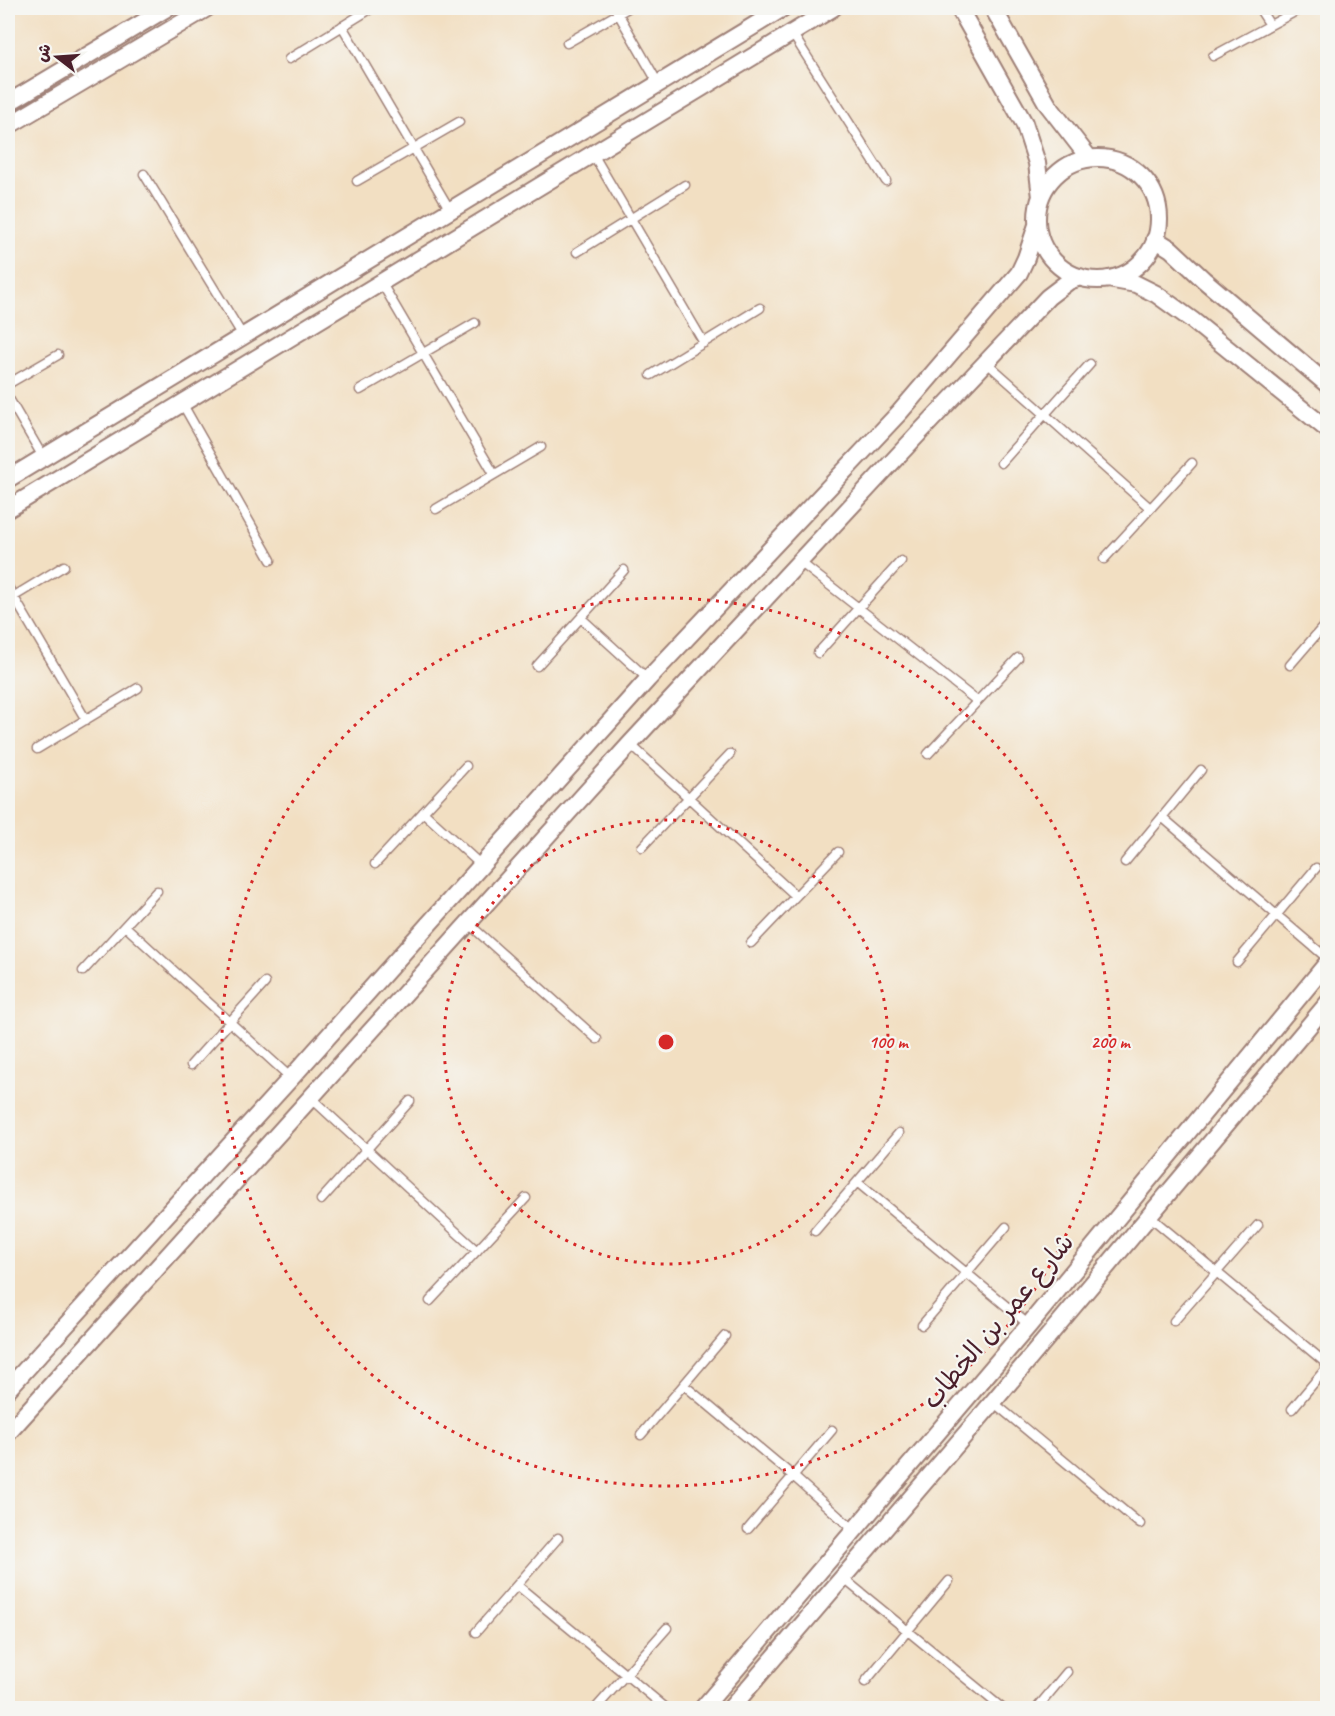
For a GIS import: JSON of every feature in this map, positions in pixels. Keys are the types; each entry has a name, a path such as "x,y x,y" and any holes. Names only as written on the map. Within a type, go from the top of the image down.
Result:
{"street":[{"path":"8,103 167,8"},
{"path":"8,126 207,8"},
{"path":"8,479 783,8"},
{"path":"8,509 833,8"},
{"path":"8,1389 291,1078 648,679 900,412 1019,273 1037,225 1041,197 1037,163 1024,123 958,8"},
{"path":"993,8 1048,105 1089,158"},
{"path":"732,38 745,61"},
{"path":"1041,197 1057,174 1070,165 1089,158 1101,157 1126,164 1148,183 1155,196 1158,210 1155,239 1148,254 1136,266 1123,274 1107,279"},
{"path":"1037,225 1047,252 1067,271 1080,277 1136,284 1156,294 1328,429"},
{"path":"1155,239 1171,249 1204,280 1328,385"},
{"path":"8,1433 468,922 919,432 1054,291 1080,277"},
{"path":"900,412 919,432"},
{"name":"شارع عمر بن الخطاب","path":"703,1708 1029,1325 1328,960"},
{"name":"شارع عمر بن الخطاب","path":"731,1708 993,1402 1148,1215 1324,1013"}],"lane":[{"path":"289,59 372,8"},
{"path":"567,43 616,10 628,8"},
{"path":"1259,8 1270,25"},
{"path":"1213,56 1302,8"},
{"path":"616,10 658,83"},
{"path":"342,26 450,210"},
{"path":"792,33 886,181"},
{"path":"357,181 459,122"},
{"path":"592,154 704,343"},
{"path":"144,174 243,336"},
{"path":"577,252 685,185"},
{"path":"381,282 494,474"},
{"path":"651,375 760,308"},
{"path":"360,390 475,323"},
{"path":"8,384 58,355"},
{"path":"986,362 1150,508"},
{"path":"1001,463 1090,364"},
{"path":"8,397 44,458"},
{"path":"182,403 272,560"},
{"path":"436,509 541,447"},
{"path":"1104,559 1192,463"},
{"path":"818,653 901,561"},
{"path":"800,562 977,701"},
{"path":"10,599 64,566"},
{"path":"537,666 624,570"},
{"path":"8,587 10,599 86,720"},
{"path":"581,618 648,679"},
{"path":"1290,665 1328,621"},
{"path":"928,754 1018,658"},
{"path":"37,749 138,688"},
{"path":"630,744 796,896"},
{"path":"642,847 730,754"},
{"path":"375,864 466,766"},
{"path":"1125,862 1201,770"},
{"path":"423,812 481,865"},
{"path":"1162,817 1328,960"},
{"path":"751,943 838,852"},
{"path":"1237,963 1316,868"},
{"path":"83,971 157,891"},
{"path":"468,922 597,1039"},
{"path":"125,926 291,1078"},
{"path":"191,1065 265,983"},
{"path":"310,1097 477,1251"},
{"path":"321,1200 410,1101"},
{"path":"815,1232 899,1133"},
{"path":"857,1182 1029,1325"},
{"path":"430,1301 526,1198"},
{"path":"1148,1215 1328,1366 1292,1409"},
{"path":"1174,1321 1258,1225"},
{"path":"922,1325 1006,1227"},
{"path":"641,1435 725,1336"},
{"path":"684,1385 855,1531"},
{"path":"993,1402 1140,1524"},
{"path":"748,1529 832,1430"},
{"path":"476,1632 558,1538"},
{"path":"843,1578 1002,1708"},
{"path":"866,1682 950,1581"},
{"path":"518,1585 666,1708"},
{"path":"596,1708 667,1628"},
{"path":"1037,1708 1067,1672"}]}
